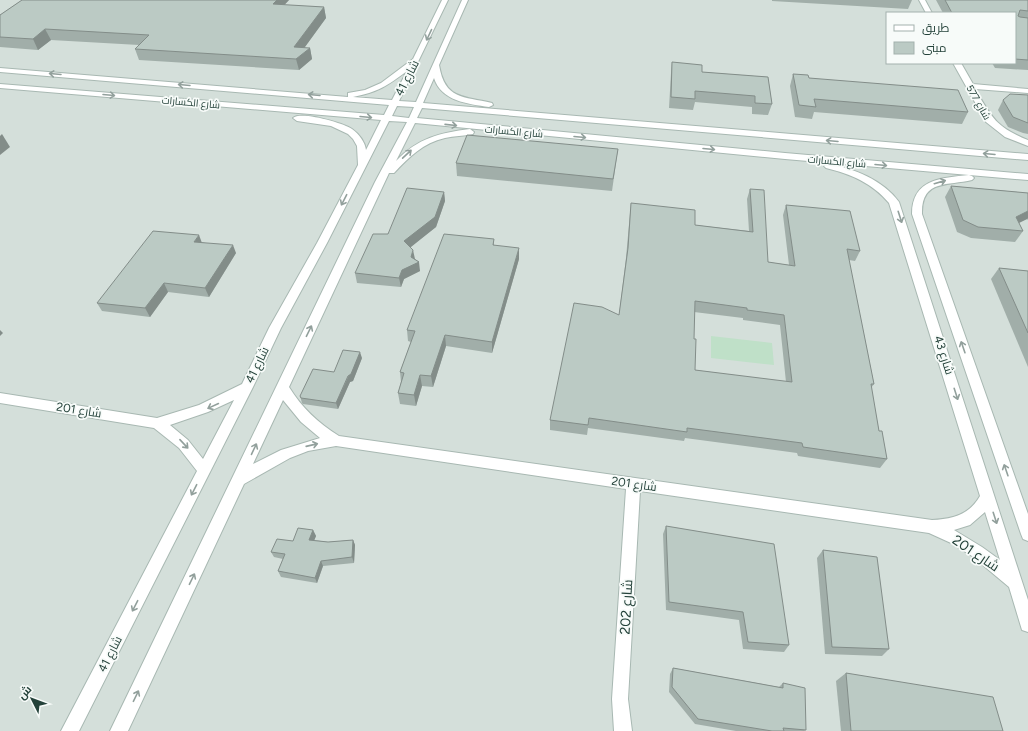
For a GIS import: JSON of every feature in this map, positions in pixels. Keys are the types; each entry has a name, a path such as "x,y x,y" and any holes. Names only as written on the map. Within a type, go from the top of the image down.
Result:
{"street":[{"name":"شارع 41","path":"70,731 247,387 275,328 322,243 418,59 445,0"},
{"name":"شارع 41","path":"119,731 380,182 412,121 435,64 465,0"},
{"path":"922,0 928,12"},
{"path":"340,97 366,92 384,85 418,59"},
{"path":"435,64 441,86 452,95 537,116"},
{"name":"شارع 577","path":"958,64 989,120 1008,135 1028,143"},
{"name":"شارع الكسارات","path":"0,70 340,97 537,116 1028,157"},
{"name":"شارع الكسارات","path":"0,86 387,118 496,130 1028,177"},
{"path":"970,86 1028,91"},
{"path":"0,91 27,88"},
{"path":"247,106 335,125 348,130 357,137 361,146 361,166"},
{"path":"380,182 406,154 427,140 453,134 496,130"},
{"name":"شارع 43","path":"785,156 848,171 862,176 886,192 894,202 1028,624"},
{"name":"شارع 43","path":"999,175 940,182 922,191 916,206 917,214 1028,534"},
{"name":"شارع 201","path":"0,398 157,422 181,418 204,410 226,400 247,387"},
{"name":"شارع 201","path":"282,387 292,404 303,418 318,430 336,441"},
{"name":"شارع 201","path":"157,422 184,443 204,471"},
{"name":"شارع 201","path":"239,480 263,464 287,452 311,444 336,441 932,528 950,535 985,556 1016,584"},
{"name":"شارع 202","path":"623,731 620,699 633,484"},
{"name":"شارع 201","path":"932,528 962,522 974,515 982,506 988,495"}],"shaded area":[{"path":"0,0 1028,0 1028,731 0,731"}],"green space":[{"path":"711,336 772,343 774,365 711,358"}],"building":[{"path":"22,0 277,0 273,4 324,7 294,47 310,48 296,59 135,49 149,35 45,29 33,39 0,37 0,15"},
{"path":"945,0 1028,0 1028,11 1020,10 1018,16 1028,18 1028,60 1016,59 1016,12 951,12"},
{"path":"672,62 702,65 702,72 768,77 772,104 755,103 755,96 695,91 695,99 671,97"},
{"path":"793,74 808,75 809,78 958,90 968,112 814,99 816,107 799,105"},
{"path":"1010,94 1028,95 1028,123 1013,117 1003,100"},
{"path":"467,135 618,149 613,179 456,163"},
{"path":"951,186 1028,193 1028,211 1016,217 1023,231 978,227 963,220"},
{"path":"407,188 444,192 435,217 404,241 413,250 411,257 419,262 402,270 399,278 355,273 373,234 388,234"},
{"path":"750,189 764,190 768,262 795,266 786,205 850,211 860,251 847,249 874,384 871,384 879,431 882,431 887,459 803,447 802,443 687,428 687,432 589,418 588,425 550,420 574,303 602,307 619,315 628,248 631,203 695,210 695,225 753,232","holes":["695,301 747,308 747,310 784,315 792,382 695,370"]},
{"path":"153,231 199,235 194,242 233,245 205,288 164,283 145,308 97,303"},
{"path":"444,234 494,239 493,245 519,248 492,342 445,335 431,376 420,375 414,395 398,393 404,373 400,372 415,331 407,330"},
{"path":"999,268 1028,271 1028,333"},
{"path":"343,350 360,352 351,374 348,376 336,403 301,398 300,396 313,369 334,372"},
{"path":"666,526 774,544 789,645 748,642 743,612 669,602"},
{"path":"298,528 313,530 309,540 328,542 353,540 352,557 321,561 315,578 278,571 285,554 271,552 277,539 293,541"},
{"path":"823,550 877,557 889,649 832,647"},
{"path":"673,668 783,688 783,683 805,688 806,730 783,728 784,731 772,731 698,719 672,687"},
{"path":"846,673 993,697 1003,731 851,731"}]}
